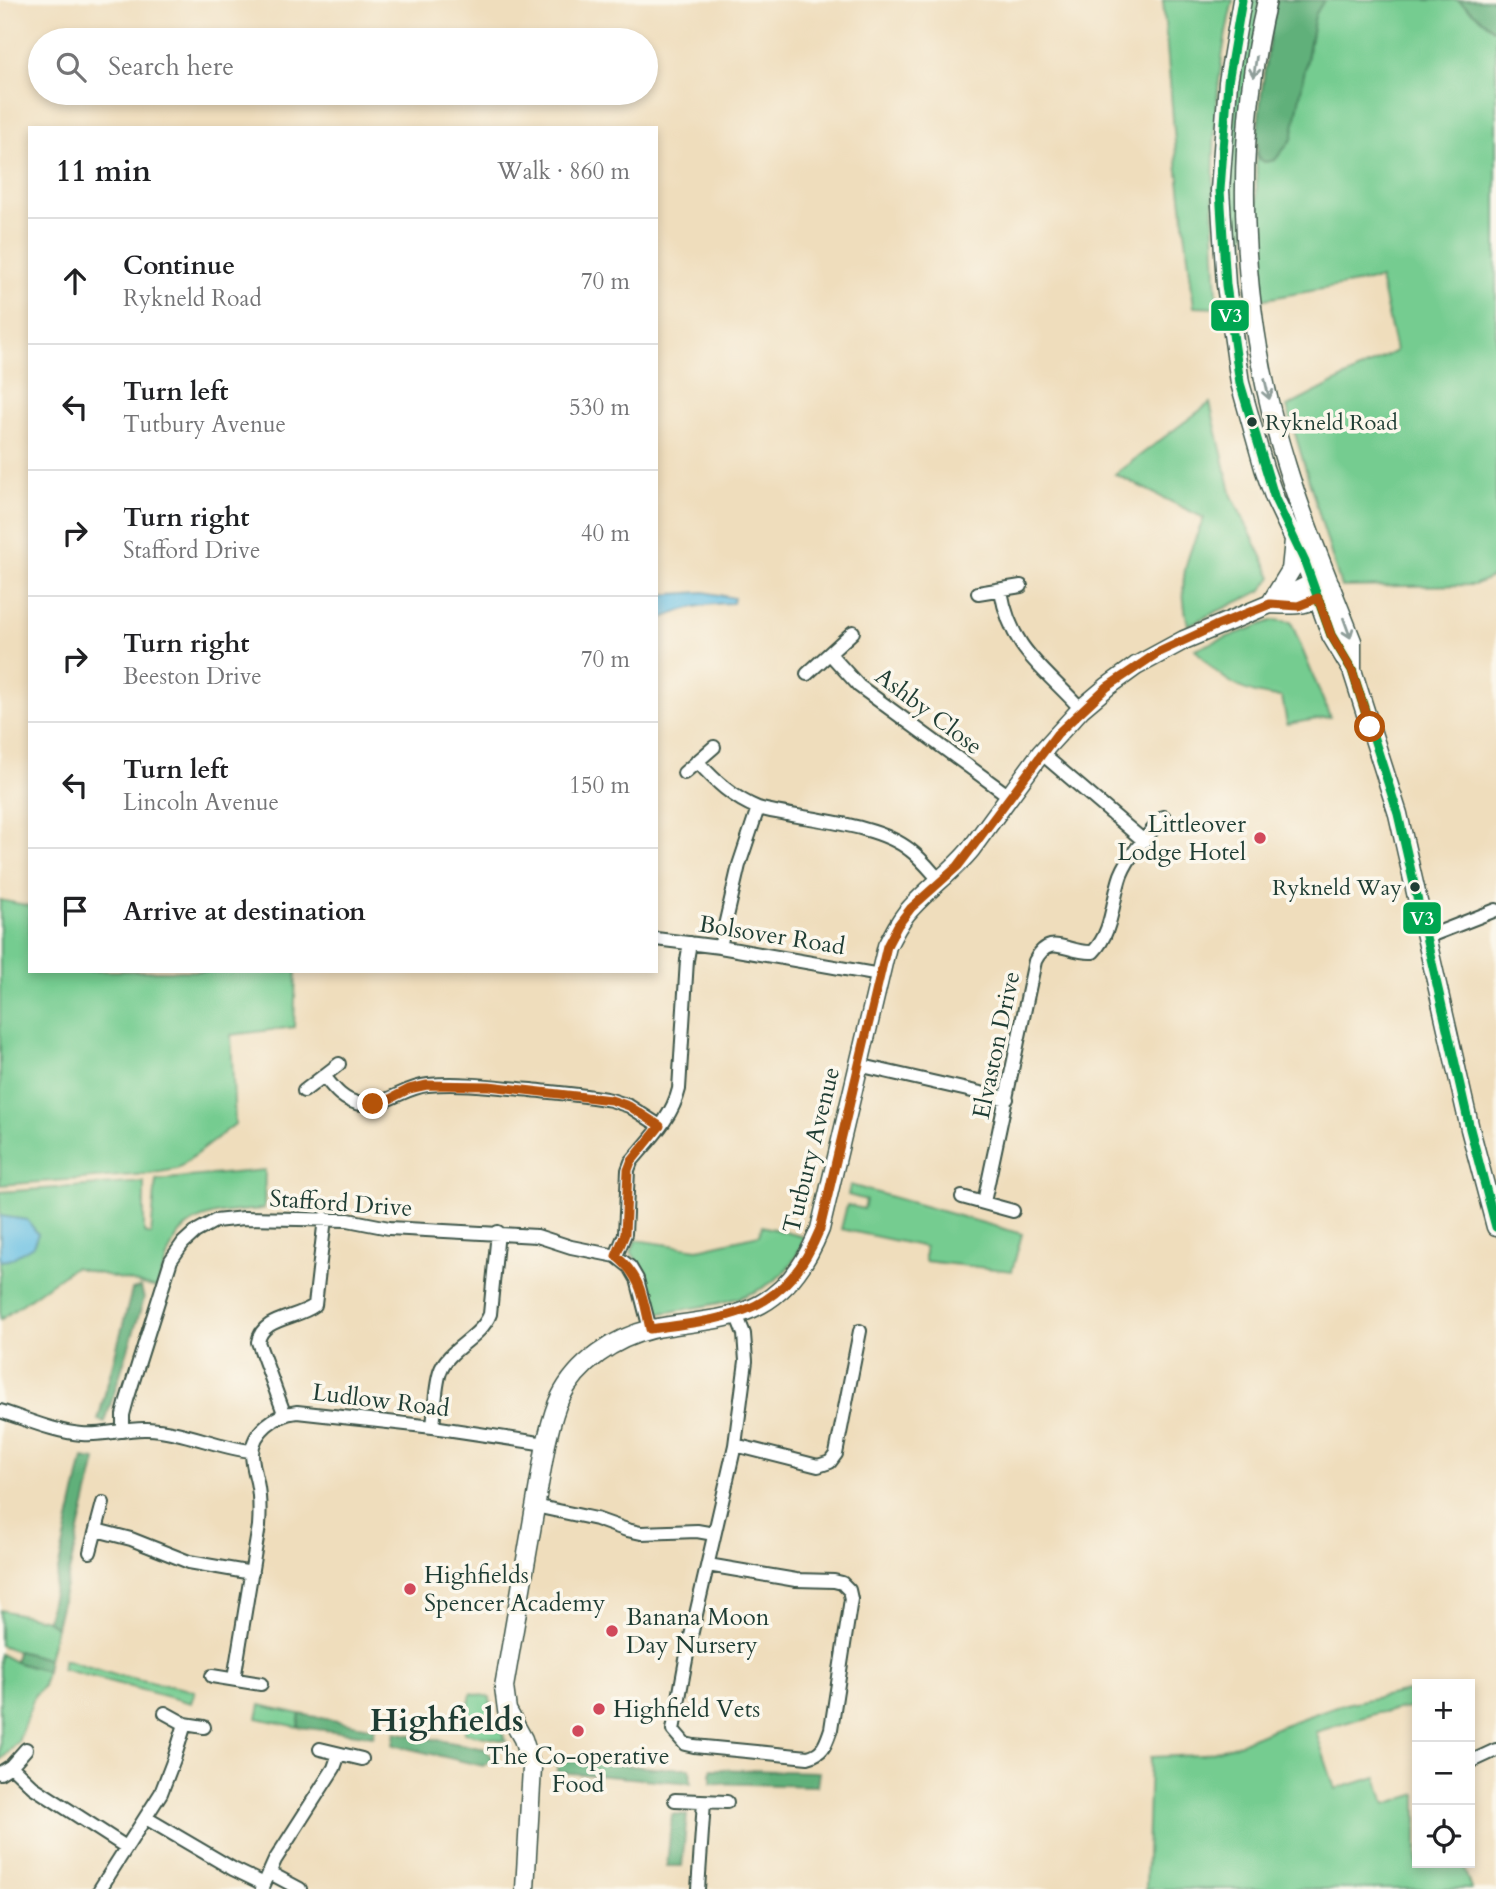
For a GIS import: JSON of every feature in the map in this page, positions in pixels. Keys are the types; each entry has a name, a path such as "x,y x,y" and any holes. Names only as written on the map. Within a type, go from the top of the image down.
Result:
{"street":[{"path":"1242,0 1228,82 1220,190 1226,285 1234,349 1264,468 1294,540 1321,589"},
{"path":"1267,0 1258,46 1247,140 1246,215 1250,279 1261,360 1275,426 1321,589 1331,635 1352,670 1398,814 1470,1129 1496,1227"},
{"path":"1270,604 1291,570 1294,540"},
{"path":"978,593 1021,586"},
{"name":"Tutbury Avenue","path":"525,1889 532,1768 523,1739 507,1710 504,1687 545,1444 560,1398 569,1382 590,1358 616,1342 650,1329 715,1320 736,1314 761,1304 780,1291 794,1276 813,1247 820,1229 887,946 911,908 941,882 971,849 1041,753 1081,709 1116,680 1159,652 1270,604 1298,606 1321,589"},
{"path":"1001,591 1005,616 1026,653 1081,709"},
{"path":"807,674 853,632"},
{"name":"Ashby Close","path":"830,654 859,686 1009,796"},
{"path":"684,773 714,747"},
{"path":"1041,753 1144,841"},
{"path":"697,761 725,789 744,803 886,836 910,849 941,882"},
{"path":"720,947 747,835 758,808"},
{"name":"Elvaston Drive","path":"984,1202 1035,961 1041,949 1049,945 1083,953 1093,952 1097,948 1106,930 1122,872 1164,817"},
{"path":"1427,937 1496,910"},
{"name":"Bolsover Road","path":"658,939 720,947 880,975"},
{"path":"650,1329 637,1279 630,1267 616,1256 625,1234 628,1170 631,1162 675,1104 679,1089 690,943"},
{"path":"304,1091 339,1064"},
{"path":"858,1065 1007,1098"},
{"path":"324,1076 345,1098 359,1104 386,1101 409,1089 427,1085 489,1086 611,1100 629,1106 660,1126"},
{"path":"962,1197 1013,1212"},
{"name":"Stafford Drive","path":"123,1431 123,1415 171,1260 195,1232 215,1221 244,1218 325,1218 389,1228 498,1232 537,1236 571,1247 616,1256"},
{"path":"284,1413 258,1342 260,1332 267,1326 307,1311 315,1305 325,1218"},
{"path":"433,1427 440,1371 446,1361 486,1324 490,1314 498,1232"},
{"path":"708,1565 796,1580 834,1581 842,1583 849,1590 851,1599 831,1729 824,1749 818,1755 808,1757 685,1744 673,1731 688,1649 735,1445 746,1362 744,1335 736,1314"},
{"path":"735,1445 818,1466 830,1462 836,1454 860,1331"},
{"path":"0,1410 67,1432 84,1434 145,1429 251,1451 260,1504 260,1526 234,1679"},
{"name":"Ludlow Road","path":"251,1451 267,1424 284,1413 296,1412 433,1427 545,1444"},
{"path":"90,1552 103,1503"},
{"path":"535,1506 596,1518 627,1530 697,1531 714,1534"},
{"path":"96,1530 131,1539 190,1562 252,1573"},
{"path":"212,1676 261,1684"},
{"path":"165,1713 185,1724 204,1727"},
{"path":"100,1889 161,1793 185,1724"},
{"path":"26,1749 5,1770 126,1847"},
{"path":"320,1749 362,1759"},
{"path":"1475,1760 1496,1750"},
{"path":"265,1882 275,1860 334,1768 339,1754"},
{"path":"675,1800 727,1802"},
{"path":"698,1889 704,1802"},
{"path":"146,1818 233,1869 265,1882 300,1889"}],"green space":[{"path":"1163,0 1233,0 1220,76 1214,153 1218,308 1194,307 1176,154"},
{"path":"1251,0 1259,0 1242,292 1237,295 1234,292 1232,255 1232,146 1238,74"},
{"path":"1277,0 1324,0 1315,15 1292,139 1275,160 1265,162 1259,159 1258,129"},
{"path":"1324,0 1458,0 1496,31 1496,575 1474,585 1341,587 1287,407 1396,351 1380,279 1259,300 1256,151 1259,159 1265,162 1275,160 1306,66 1315,15"},
{"path":"1458,0 1496,0 1496,31"},
{"path":"1210,403 1232,496 1272,577 1261,591 1188,625 1183,582 1188,558 1204,518 1115,474"},
{"path":"1274,620 1291,622 1330,717 1287,724 1282,697 1255,693 1232,683 1213,669 1195,649"},
{"path":"0,900 28,906 28,973 296,973 294,1027 231,1035 235,1124 177,1169 148,1174 0,1185"},
{"path":"265,1170 264,1209 220,1213 189,1225 173,1244 157,1288 74,1267 0,1320 0,1192 144,1182 144,1233 151,1235 156,1180"},
{"path":"850,1185 1022,1234 1012,1271 925,1261 925,1247 841,1229 847,1205 864,1209 866,1200 848,1195"},
{"path":"762,1226 804,1237 795,1258 781,1275 744,1296 657,1314 648,1281 631,1252 636,1240 698,1249 759,1235"},
{"path":"141,1287 144,1299 105,1422 98,1420 132,1290"},
{"path":"83,1458 96,1460 56,1627 47,1620"},
{"path":"0,1610 47,1620 56,1627 48,1659 0,1645"},
{"path":"17,1651 48,1659 46,1671 15,1662"},
{"path":"0,1654 15,1662 46,1671 43,1687 35,1694 18,1742 0,1761"},
{"path":"64,1659 112,1674 195,1691 191,1703 62,1669"},
{"path":"1412,1690 1412,1708 1377,1713 1316,1732 1335,1789 1377,1777 1385,1804 1412,1796 1412,1868 1464,1868 1471,1889 1146,1889 1150,1757 1201,1755 1233,1746 1336,1706"},
{"path":"471,1693 490,1697 491,1710 506,1741 464,1733"},
{"path":"260,1705 300,1714 298,1727 257,1718"},
{"path":"300,1714 375,1728 373,1736 298,1727"},
{"path":"395,1732 486,1749 493,1760 483,1766 393,1745"},
{"path":"557,1759 655,1768 690,1768 691,1783 557,1772"},
{"path":"711,1769 819,1772 817,1786 711,1783"},
{"path":"672,1814 687,1815 682,1866 667,1866"}],"water":[{"path":"704,592 734,598 733,603 693,607 658,621 658,595"},
{"path":"0,1216 27,1220 38,1234 33,1246 9,1260 0,1261"}],"transit line":[{"name":"V3","path":"1242,0 1228,82 1220,190 1226,285 1240,383 1275,499 1305,562 1331,635 1352,670 1398,814 1470,1129 1496,1227"}],"place":[{"name":"Rykneld Road","path":"1252,422"},
{"name":"Littleover Lodge Hotel","path":"1260,838"},
{"name":"Rykneld Way","path":"1415,887"},
{"name":"Highfields Spencer Academy","path":"410,1589"},
{"name":"Banana Moon Day Nursery","path":"612,1631"},
{"name":"Highfield Vets","path":"599,1709"},
{"name":"The Co-operative Food","path":"578,1731"}],"district":[{"name":"Highfields","path":"447,1720"}],"route":[{"path":"373,1104 386,1101 409,1089 427,1085 489,1086 594,1096 629,1106 660,1126 631,1162 628,1170 625,1234 616,1256 630,1267 637,1279 650,1329 715,1320 736,1314 761,1304 780,1291 794,1276 813,1247 820,1229 887,946 898,925 911,908 958,866 1041,753 1081,709 1136,666 1184,640 1270,604 1298,606 1318,598 1331,635 1352,670 1370,727"}]}
